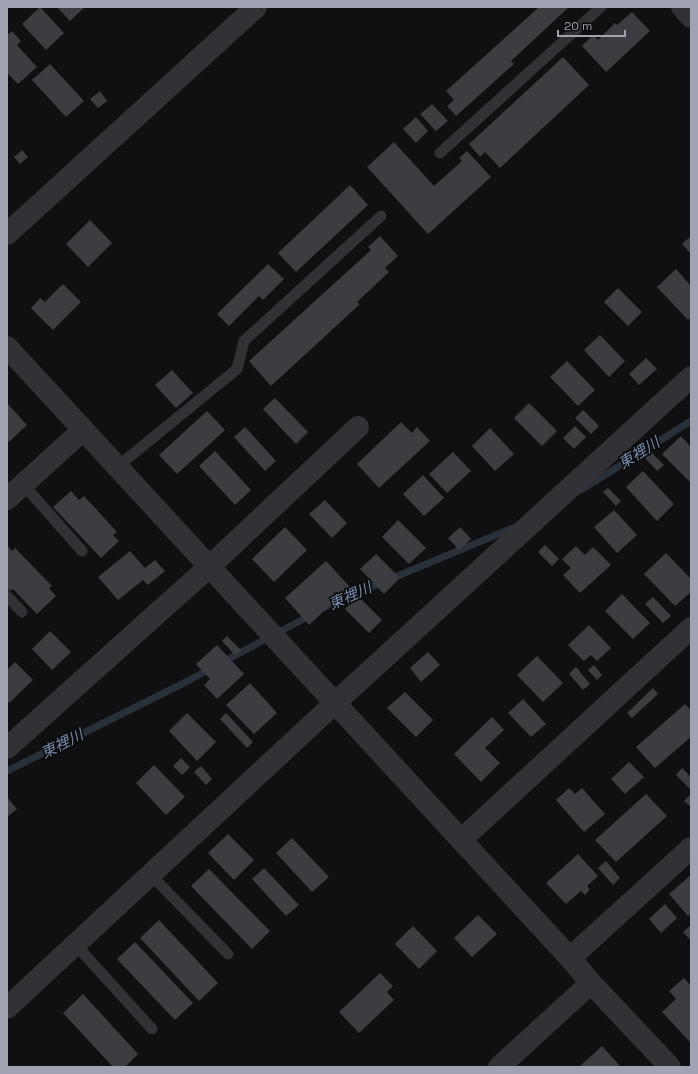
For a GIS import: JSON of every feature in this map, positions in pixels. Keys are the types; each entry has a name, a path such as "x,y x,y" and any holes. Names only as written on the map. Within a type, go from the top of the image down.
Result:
{"street":[{"path":"7,234 256,7"},
{"path":"682,7 691,17"},
{"path":"7,347 570,958 591,983 670,1067"},
{"path":"7,1008 150,874 691,377"},
{"path":"7,748 209,567 358,427"},
{"path":"7,499 83,430"},
{"path":"461,840 691,628"},
{"path":"570,958 691,848"},
{"path":"499,1067 591,983"}],"lane":[{"path":"440,154 601,7"},
{"path":"117,467 237,369 244,341 381,216"},
{"path":"23,484 82,552"},
{"path":"7,596 22,612"},
{"path":"150,874 228,954"},
{"path":"75,944 152,1029"}],"building":[{"path":"40,7 64,33 46,50 22,24"},
{"path":"57,7 85,7 70,21"},
{"path":"539,7 569,7 511,61 514,64 456,116 447,106 454,100 446,91"},
{"path":"632,12 650,31 606,72 582,46 593,35 598,40 615,23 617,25"},
{"path":"12,31 21,41 17,45 37,67 18,84 7,73 7,35"},
{"path":"563,57 589,85 500,168 485,152 480,157 469,144"},
{"path":"50,64 84,101 66,117 32,80"},
{"path":"100,91 107,101 98,108 90,99"},
{"path":"432,104 448,121 436,131 420,114"},
{"path":"416,117 428,131 416,143 403,129"},
{"path":"394,142 434,186 462,161 459,158 467,151 491,177 428,234 367,167"},
{"path":"22,150 28,157 20,164 14,157"},
{"path":"350,185 368,205 296,272 278,253"},
{"path":"90,220 112,243 88,267 66,244"},
{"path":"380,236 398,256 385,268 389,272 357,302 360,304 271,386 249,361 371,250 368,247"},
{"path":"691,236 691,254 682,244"},
{"path":"268,264 284,279 263,300 259,296 229,326 217,314"},
{"path":"676,269 691,286 691,317 688,320 657,287"},
{"path":"63,284 81,302 53,330 31,308 40,298 45,302"},
{"path":"618,288 642,312 628,326 604,302"},
{"path":"600,335 625,361 609,377 584,350"},
{"path":"646,358 657,369 639,385 629,374"},
{"path":"567,361 595,390 578,406 550,377"},
{"path":"172,370 193,393 176,408 155,385"},
{"path":"275,398 308,432 296,444 263,409"},
{"path":"7,403 27,425 9,442 7,439"},
{"path":"529,403 557,431 542,446 514,418"},
{"path":"583,410 599,426 591,434 575,418"},
{"path":"207,411 225,430 177,474 159,455"},
{"path":"401,422 412,433 417,427 430,441 379,488 357,464"},
{"path":"575,426 586,437 574,449 563,438"},
{"path":"245,427 276,461 265,471 234,437"},
{"path":"490,428 514,454 495,471 472,446"},
{"path":"681,436 691,447 691,483 662,454"},
{"path":"648,449 664,465 657,471 642,455"},
{"path":"215,451 251,490 235,505 199,466"},
{"path":"453,452 471,471 447,493 429,474"},
{"path":"643,471 674,504 657,521 626,487"},
{"path":"423,475 444,498 424,516 403,494"},
{"path":"608,488 621,501 616,506 603,492"},
{"path":"71,491 79,500 84,496 117,532 113,535 119,541 101,558 53,507"},
{"path":"325,500 347,523 332,538 309,514"},
{"path":"614,510 637,535 617,553 594,527"},
{"path":"398,520 426,548 409,564 382,537"},
{"path":"285,527 307,550 274,582 252,559"},
{"path":"460,527 471,539 459,550 448,538"},
{"path":"7,545 12,551 15,548 52,586 49,588 56,596 37,614 13,589 10,591 7,588"},
{"path":"545,545 559,559 552,566 538,552"},
{"path":"576,546 585,555 593,547 611,565 580,593 563,575 571,568 562,559"},
{"path":"130,551 145,568 155,560 165,571 148,585 143,580 118,600 98,577"},
{"path":"666,553 691,579 691,592 675,606 644,574"},
{"path":"376,554 400,578 384,594 360,569"},
{"path":"326,561 350,587 309,625 285,598"},
{"path":"622,594 650,623 633,639 605,611"},
{"path":"358,596 382,620 369,633 345,609"},
{"path":"653,597 671,616 663,623 645,604"},
{"path":"589,625 611,648 597,661 591,655 584,661 568,645"},
{"path":"50,631 71,652 52,670 32,649"},
{"path":"227,636 241,650 235,655 222,641"},
{"path":"217,645 244,674 217,699 204,685 210,679 196,664"},
{"path":"428,652 440,665 421,682 410,668"},
{"path":"537,656 563,683 543,702 517,675"},
{"path":"15,662 33,680 9,703 7,700 7,670"},
{"path":"594,665 602,675 597,680 588,670"},
{"path":"576,667 590,684 583,690 569,674"},
{"path":"250,683 277,713 254,734 226,705"},
{"path":"653,688 658,694 632,718 627,713"},
{"path":"405,692 433,720 416,737 387,708"},
{"path":"523,699 546,724 531,737 508,713"},
{"path":"685,704 691,710 691,737 655,768 636,747"},
{"path":"187,713 216,742 197,761 169,731"},
{"path":"226,713 253,742 247,748 220,719"},
{"path":"492,717 504,730 485,748 500,763 481,782 454,754"},
{"path":"181,758 190,767 182,775 173,766"},
{"path":"629,762 644,777 625,794 611,779"},
{"path":"154,765 185,797 166,815 136,783"},
{"path":"201,766 212,779 206,785 194,772"},
{"path":"682,768 691,777 691,790 676,775"},
{"path":"569,788 575,794 582,788 605,814 584,832 556,800"},
{"path":"646,794 667,816 616,862 595,840"},
{"path":"691,794 691,807 684,801"},
{"path":"7,797 17,809 7,817"},
{"path":"228,834 254,860 234,880 208,853"},
{"path":"292,838 329,877 312,892 276,853"},
{"path":"578,854 598,876 587,886 590,889 585,895 581,891 566,904 546,883"},
{"path":"606,861 620,878 613,885 598,868"},
{"path":"264,868 299,905 286,916 252,879"},
{"path":"209,869 270,931 252,949 191,886"},
{"path":"691,875 691,914 688,916 669,894"},
{"path":"665,904 677,918 661,933 649,919"},
{"path":"478,915 497,934 472,957 454,938"},
{"path":"159,920 218,983 199,1001 140,938"},
{"path":"691,925 691,941 683,932"},
{"path":"413,926 437,951 419,969 395,944"},
{"path":"135,942 193,1003 175,1020 117,959"},
{"path":"380,973 393,986 387,992 394,1000 359,1033 339,1012"},
{"path":"684,978 691,986 691,1043 662,1012 676,999 669,991"},
{"path":"83,994 138,1054 125,1067 113,1067 63,1013"},
{"path":"602,1046 621,1067 579,1067"}],"waterway":[{"name":"東裡川","path":"581,490 691,421"},
{"name":"東裡川","path":"325,607 515,527"},
{"name":"東裡川","path":"221,663 311,615"},
{"name":"東裡川","path":"7,771 212,668"}]}
